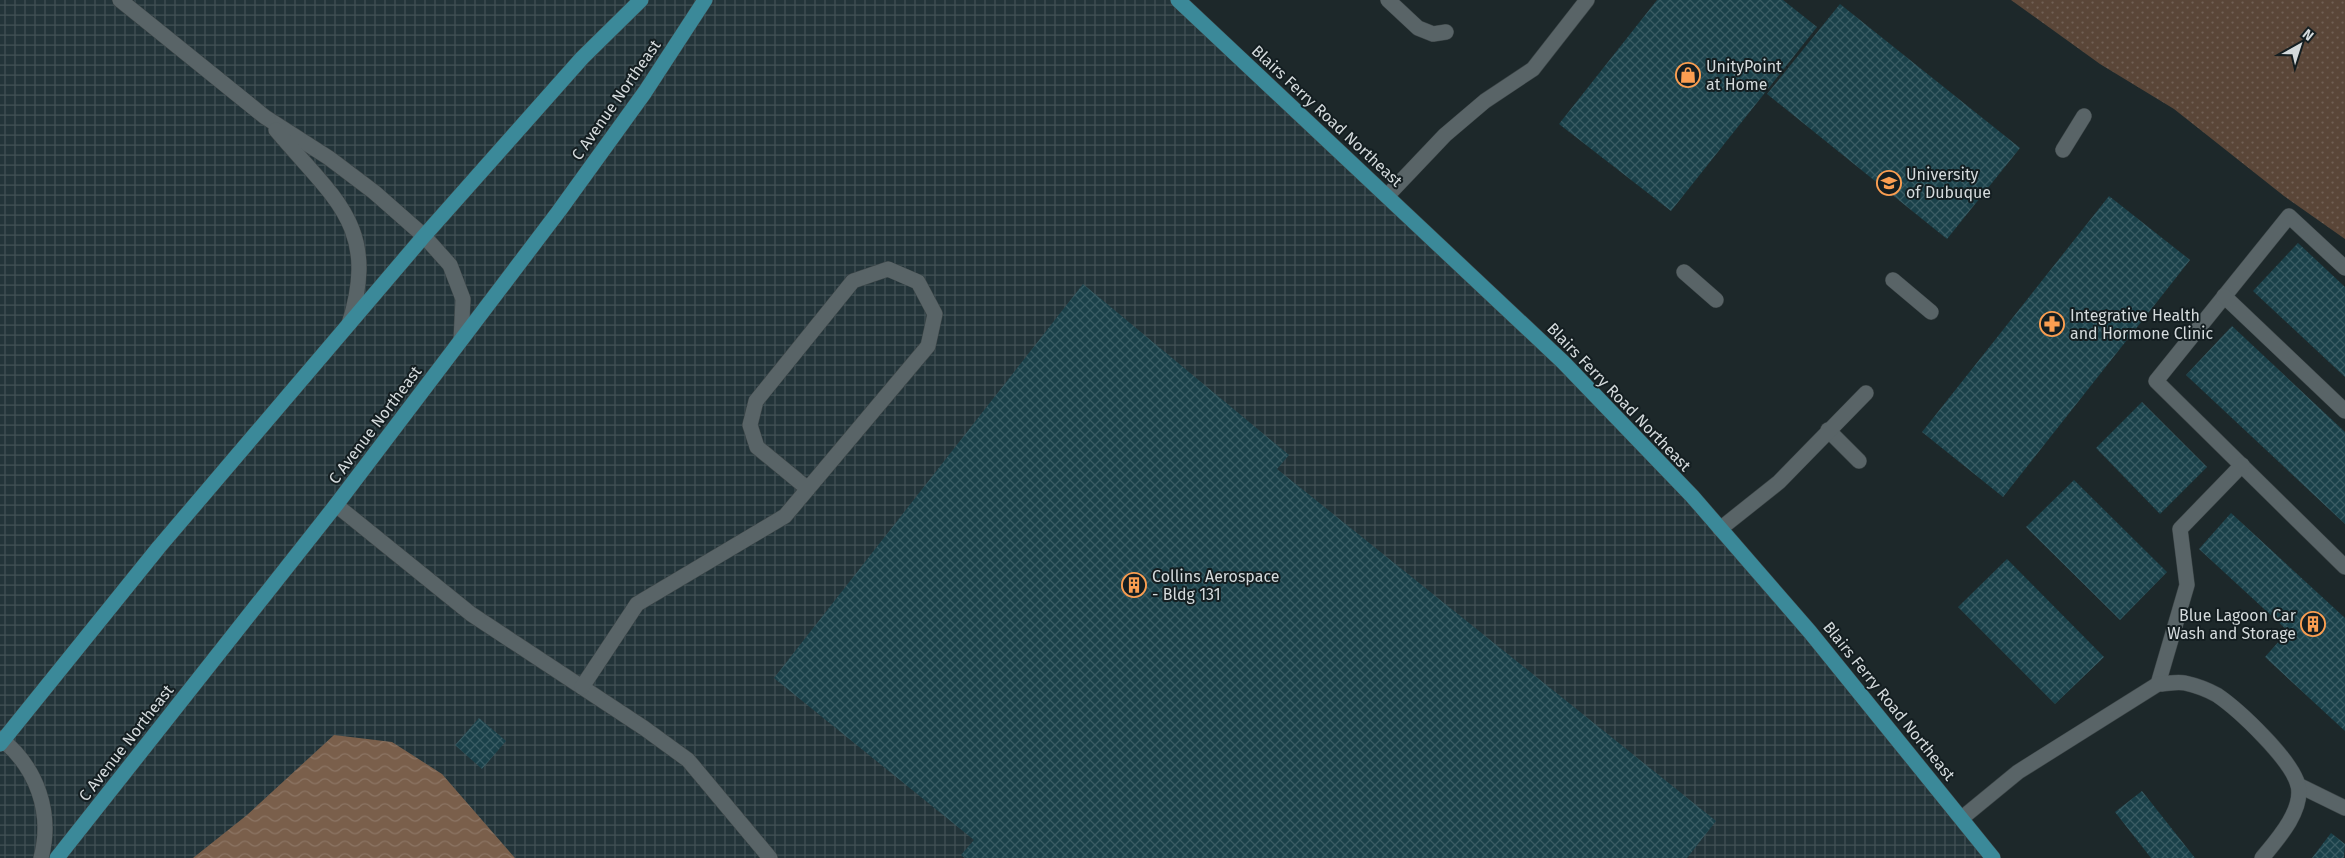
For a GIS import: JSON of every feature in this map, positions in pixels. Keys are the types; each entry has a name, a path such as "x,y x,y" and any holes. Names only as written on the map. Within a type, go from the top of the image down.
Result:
{"main road":[{"path":"1,741 159,546 424,236 582,58 641,0"},
{"name":"C Avenue Northeast","path":"57,858 336,505 560,211 634,108 705,0"},
{"name":"Blairs Ferry Road Northeast","path":"1178,0 1563,362 1692,496 1810,632 1993,858"}],"lane":[{"path":"120,0 265,118 329,158 374,192 424,236 450,265 463,299 461,340"},
{"path":"1388,0 1418,28 1433,34 1446,32"},
{"path":"1387,196 1445,135 1485,101 1533,69 1586,0"},
{"path":"2062,150 2084,116"},
{"path":"265,118 333,194 348,217 356,240 360,264 358,296 349,324"},
{"path":"2345,268 2288,216 2156,381 2345,567"},
{"path":"582,688 637,604 785,516 808,489 928,346 935,314 918,282 888,269 853,281 756,401 750,425 757,447 808,489"},
{"path":"1684,272 1716,300"},
{"path":"1893,280 1931,312"},
{"path":"2224,296 2345,411"},
{"path":"1720,529 1780,482 1828,430 1866,393"},
{"path":"1828,430 1859,461"},
{"path":"2158,684 2187,584 2180,529 2242,465"},
{"path":"336,505 471,614 644,728 688,760 770,858"},
{"path":"1962,818 2018,772 2158,684 2184,682 2216,694 2246,719 2284,759 2298,785 2296,810 2280,836 2262,858"},
{"path":"1,741 26,763 39,790 46,815 45,843 41,858"},
{"path":"2298,785 2345,808"}],"shaded area":[{"path":"0,0 1178,0 1691,495 1993,858 0,858"},
{"path":"2011,0 2345,0 2345,239 2284,196 2174,109 2100,64"}],"water":[{"path":"334,735 392,742 442,774 515,858 193,858 247,815"}],"building":[{"name":"UnityPoint at Home","path":"1657,0 1783,0 1817,27 1671,211 1559,124"},
{"path":"1840,4 2020,148 1947,239 1767,94"},
{"path":"2109,196 2190,260 2003,497 1922,432"},
{"path":"2298,243 2345,287 2345,377 2253,291"},
{"name":"Collins Aerospace - Bldg 131","path":"1083,284 1289,455 1277,469 1716,821 1687,858 965,858 961,855 974,840 774,678"},
{"path":"2232,326 2345,432 2345,524 2186,375"},
{"path":"2142,402 2207,467 2160,514 2096,448"},
{"path":"2074,480 2167,572 2120,620 2026,527"},
{"name":"Blue Lagoon Car Wash and Storage","path":"2231,513 2345,618 2345,731 2265,657 2288,631 2199,549"},
{"path":"2007,559 2104,657 2055,704 1958,607"},
{"path":"479,718 506,741 482,769 455,745"},
{"path":"2142,791 2195,858 2151,858 2115,812"},
{"path":"2331,833 2345,844 2344,858 2312,858"}],"place":[{"name":"UnityPoint at Home","path":"1688,75"},
{"name":"University of Dubuque","path":"1889,183"},
{"name":"Integrative Health and Hormone Clinic","path":"2052,324"},
{"name":"Collins Aerospace - Bldg 131","path":"1134,585"},
{"name":"Blue Lagoon Car Wash and Storage","path":"2313,624"}]}
